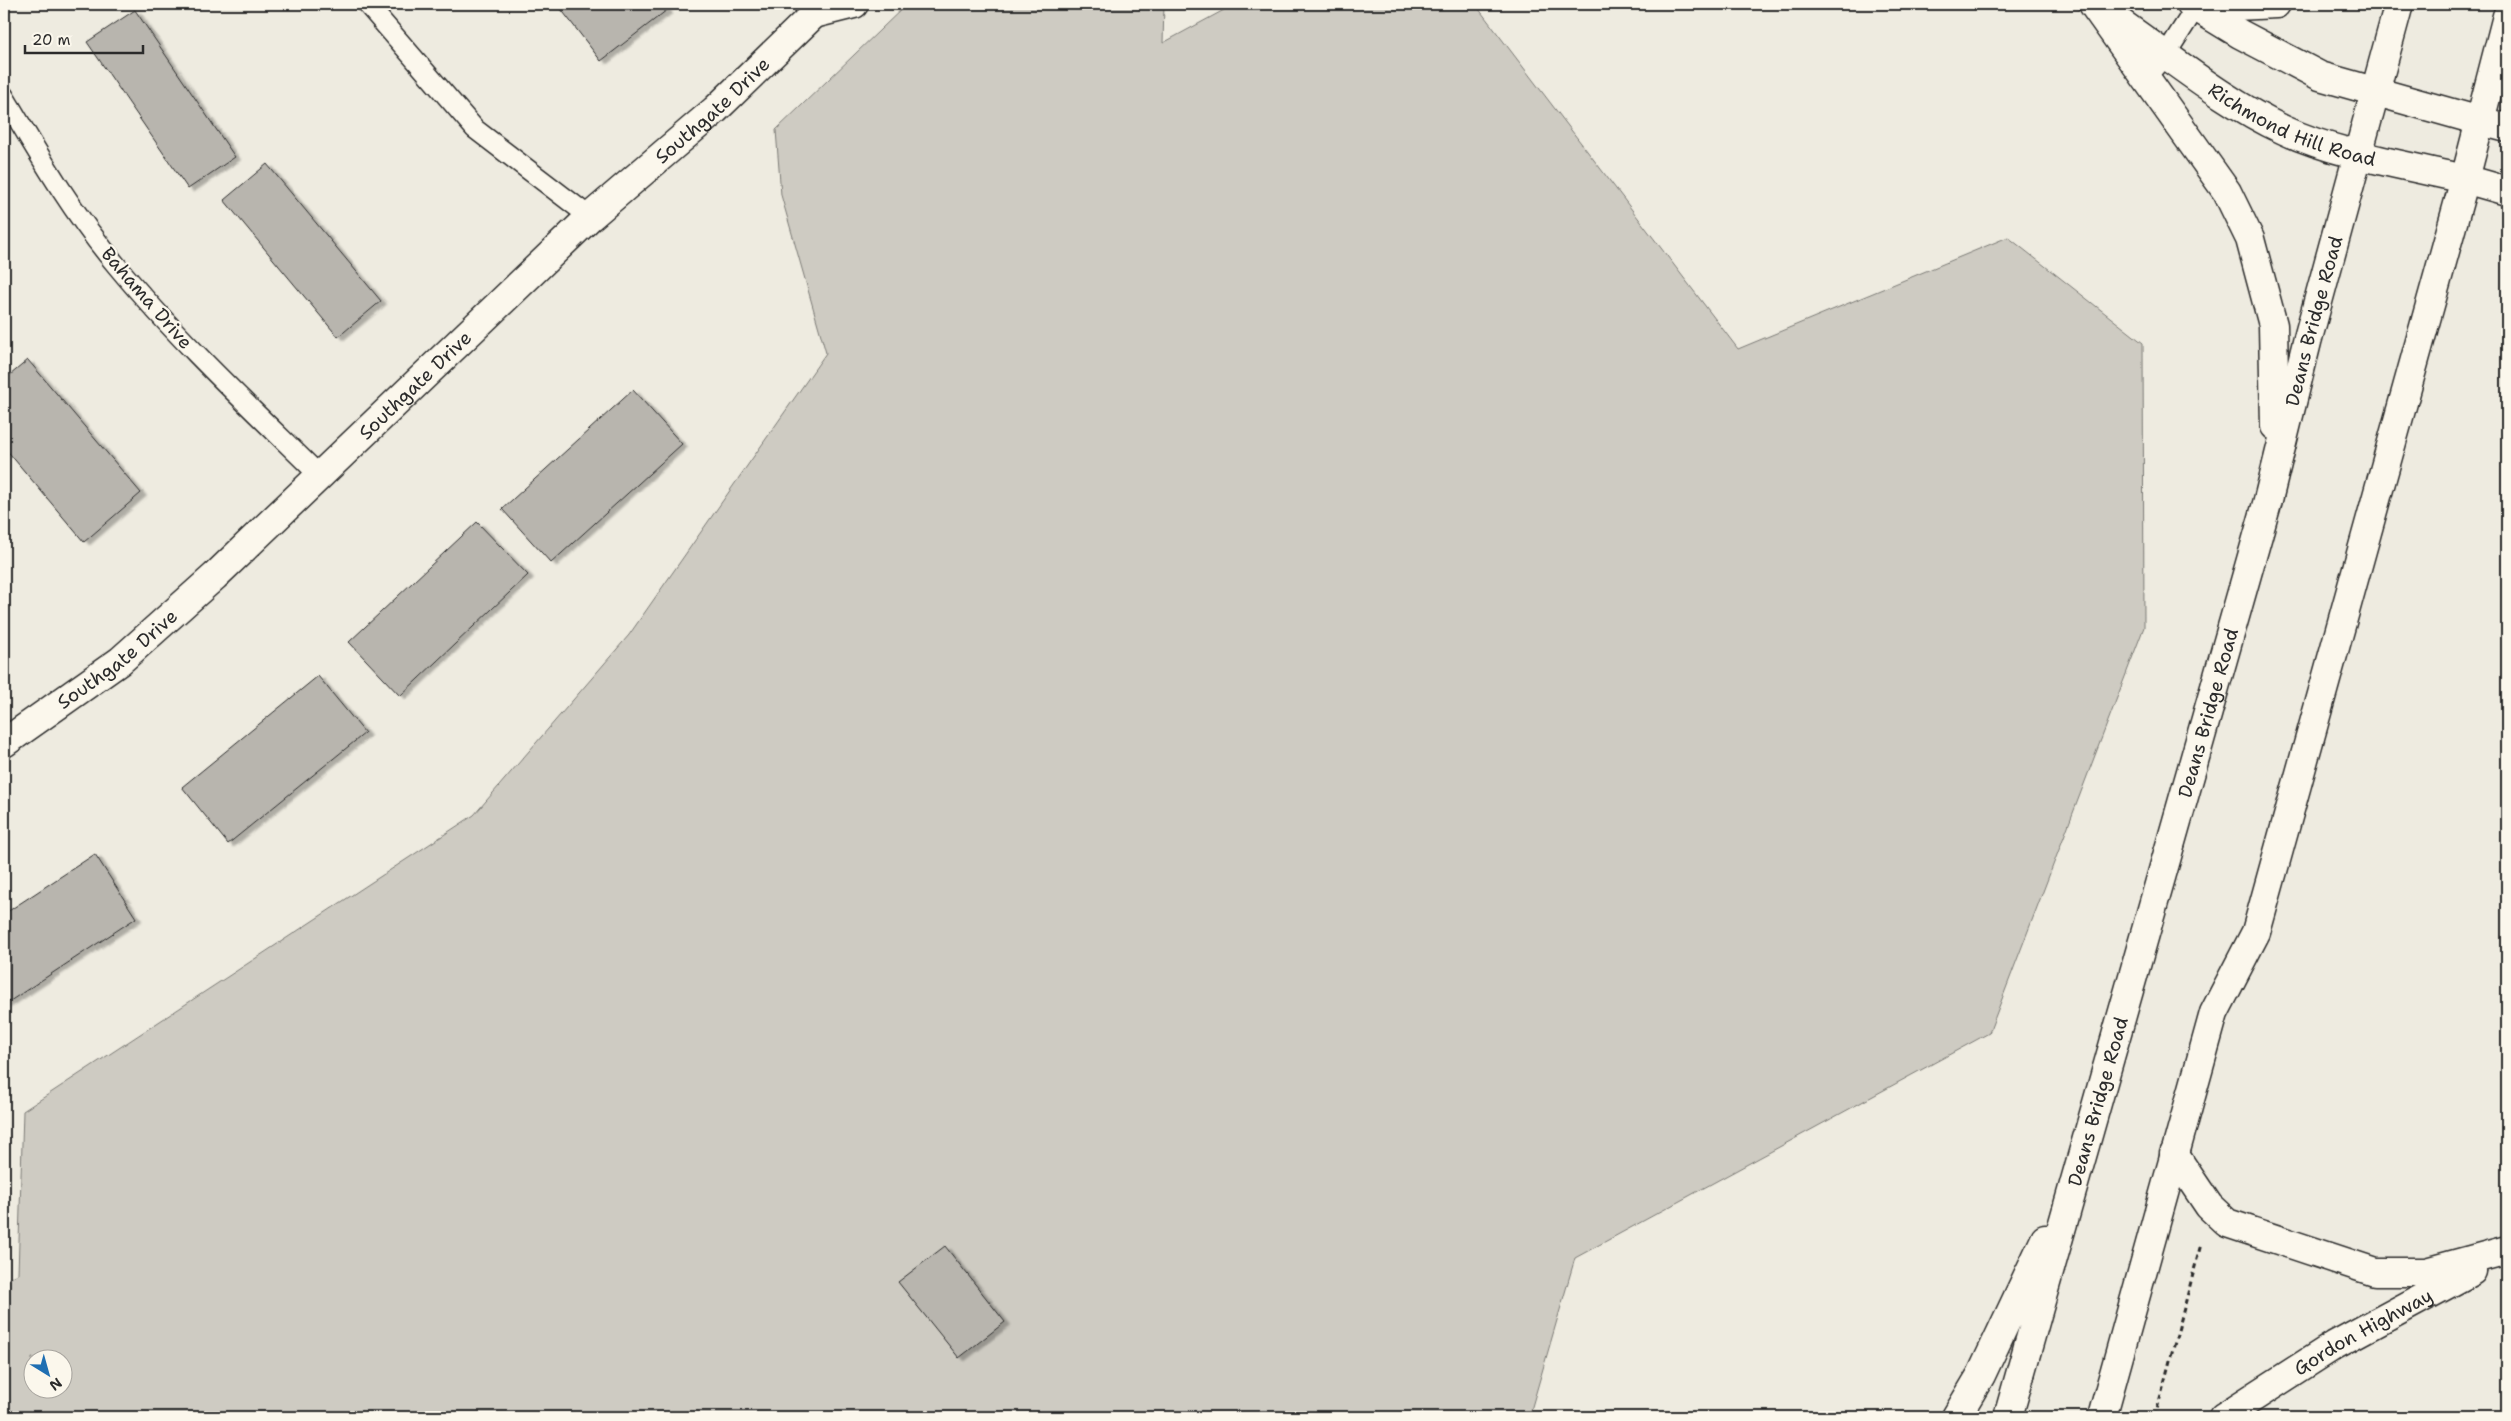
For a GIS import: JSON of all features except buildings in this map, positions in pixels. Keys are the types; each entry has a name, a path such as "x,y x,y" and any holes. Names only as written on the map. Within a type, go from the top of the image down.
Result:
{"main road":[{"name":"Southgate Drive","path":"4,743 120,661 215,576 590,217 715,110 817,9 854,4"},
{"path":"2093,4 2226,192 2250,239 2272,325 2275,378 2275,469"},
{"name":"Richmond Hill Road","path":"2102,4 2115,19 2228,98 2284,130 2359,153 2507,191"},
{"path":"2227,4 2236,6 2276,4"},
{"name":"Deans Bridge Road","path":"2008,1417 2268,500 2307,342 2400,4"},
{"path":"2195,5 2240,34 2320,76 2507,128"},
{"path":"2102,1417 2214,1013 2256,932 2480,121 2507,16"},
{"path":"2174,1154 2209,1206 2227,1223 2375,1272 2426,1272 2507,1252"},
{"path":"1956,1417 1980,1375 2080,1168"},
{"name":"Gordon Highway","path":"2223,1417 2335,1346 2507,1252"}],"lane":[{"path":"367,4 475,129 590,217"},
{"path":"2146,77 2166,54 2195,5"},
{"name":"Bahama Drive","path":"4,96 55,182 116,266 189,347 320,476"}],"path":[{"path":"2155,1417 2202,1237"}],"shaded area":[{"path":"907,4 1164,4 1163,43 1235,4 1475,4 1738,349 2008,237 2143,343 2144,627 1989,1033 1575,1258 1529,1417 4,1417 4,1281 18,1274 23,1111 474,815 629,635 826,353 781,195 776,130"}]}
